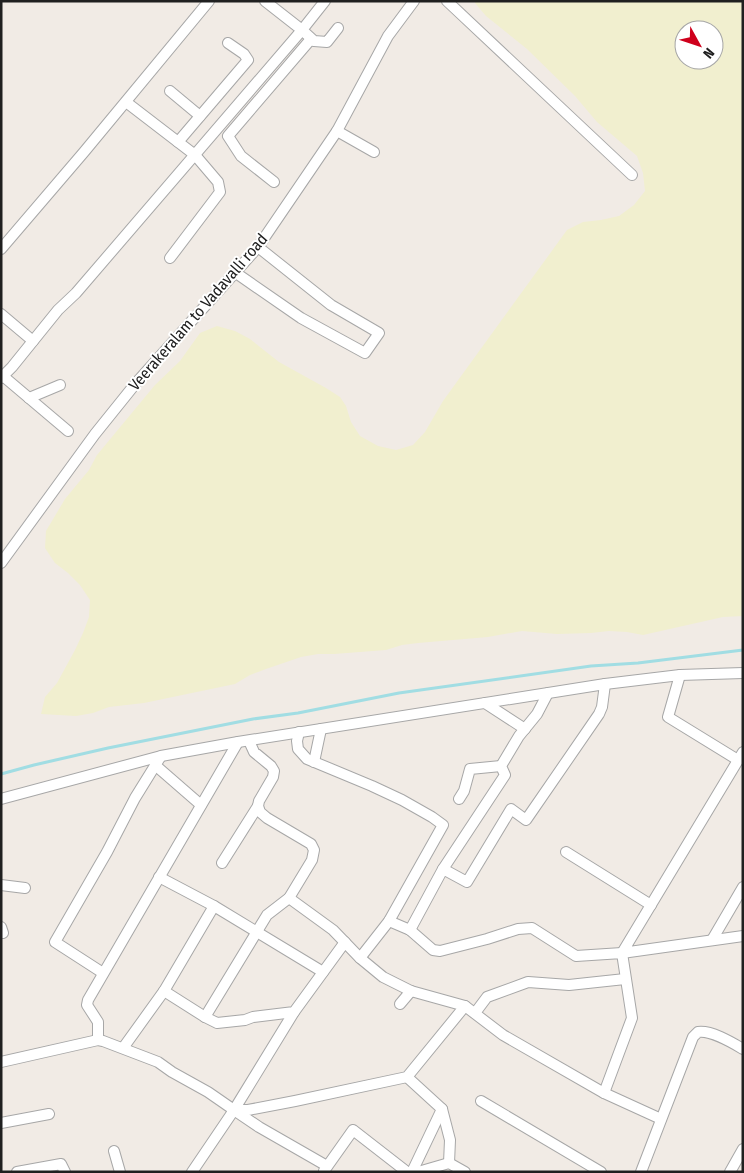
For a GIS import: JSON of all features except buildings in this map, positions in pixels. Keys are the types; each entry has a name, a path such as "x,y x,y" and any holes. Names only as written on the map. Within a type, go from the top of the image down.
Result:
{"street":[{"path":"1,249 209,1"},
{"path":"265,1 314,41 327,42 338,28"},
{"path":"68,431 2,377 58,310 76,294 325,1"},
{"name":"Veerakeralam to Vadavalli road","path":"1,564 95,434 136,383 258,247 337,131 388,36 414,1"},
{"path":"446,1 632,176"},
{"path":"274,182 241,156 228,136 311,39"},
{"path":"178,142 248,60 244,54 228,43"},
{"path":"170,91 200,116"},
{"path":"126,102 195,155 218,182 220,192 170,258"},
{"path":"337,131 374,152"},
{"path":"236,272 301,318 365,354 379,333 331,305 258,247"},
{"path":"1,314 33,341"},
{"path":"29,398 60,385"},
{"path":"1,799 161,756 238,742 605,684 680,676 743,673"},
{"path":"604,1093 632,1018 622,953 740,756 668,717 680,676"},
{"path":"443,868 467,882 511,810 526,820 599,714 602,707 605,684"},
{"path":"501,766 519,736 537,714 548,693"},
{"path":"485,703 525,729"},
{"path":"314,762 321,729"},
{"path":"299,732 298,748 307,758 402,800 443,825 389,921 360,958"},
{"path":"222,863 258,806 273,777 274,771 271,766 254,752 249,741"},
{"path":"98,1040 98,1022 87,1005 88,1000 238,742"},
{"path":"104,972 55,942 107,852 134,798 161,756"},
{"path":"155,765 201,806"},
{"path":"410,930 443,868 505,775 501,766"},
{"path":"459,799 464,791 470,769 501,766"},
{"path":"205,1017 267,915 289,898 312,860 314,850 311,844 267,818 260,812 258,806"},
{"path":"566,852 651,905"},
{"path":"158,877 214,906 323,972"},
{"path":"1,885 25,888"},
{"path":"712,940 743,887"},
{"path":"289,898 333,930 360,958 383,977 411,991 465,1006 503,1035 604,1093 661,1118"},
{"path":"123,1048 164,991 214,906"},
{"path":"389,921 410,930 433,950 440,951 518,929 532,928 576,956 622,953 743,936"},
{"path":"192,1172 234,1110 294,1012 345,942"},
{"path":"475,1013 487,997 528,982 569,985 625,979"},
{"path":"164,991 217,1023 294,1012"},
{"path":"400,1004 411,991"},
{"path":"234,1110 248,1110 295,1101 407,1076 465,1006"},
{"path":"641,1172 695,1034 701,1031 706,1032 743,1049"},
{"path":"1,1062 104,1040 158,1062 208,1092 325,1169 353,1130 408,1172"},
{"path":"407,1076 442,1109 450,1140 449,1163"},
{"path":"481,1101 601,1172"},
{"path":"412,1172 442,1109"},
{"path":"1,1123 49,1114"},
{"path":"730,1172 743,1149"},
{"path":"114,1151 120,1172"},
{"path":"418,1172 449,1163 465,1172"},
{"path":"18,1172 61,1164 65,1172"}],"shaded area":[{"path":"475,1 743,1 743,616 723,617 643,635 609,631 557,634 522,631 488,637 402,645 386,650 318,654 301,657 266,669 250,675 235,684 144,703 109,707 93,713 76,716 41,714 45,697 57,683 83,633 89,617 90,600 80,585 55,563 45,548 46,531 65,499 89,470 97,455 155,385 180,361 200,333 217,326 235,331 250,339 279,362 340,397 346,406 351,422 360,436 378,446 396,450 413,445 425,432 443,401 567,230 583,222 619,216 634,205 645,191 643,173 637,156 597,122 575,96 527,49 486,16"}],"waterway":[{"path":"1,774 108,748 253,719 298,713 399,693 591,666 638,663 743,650"}]}
